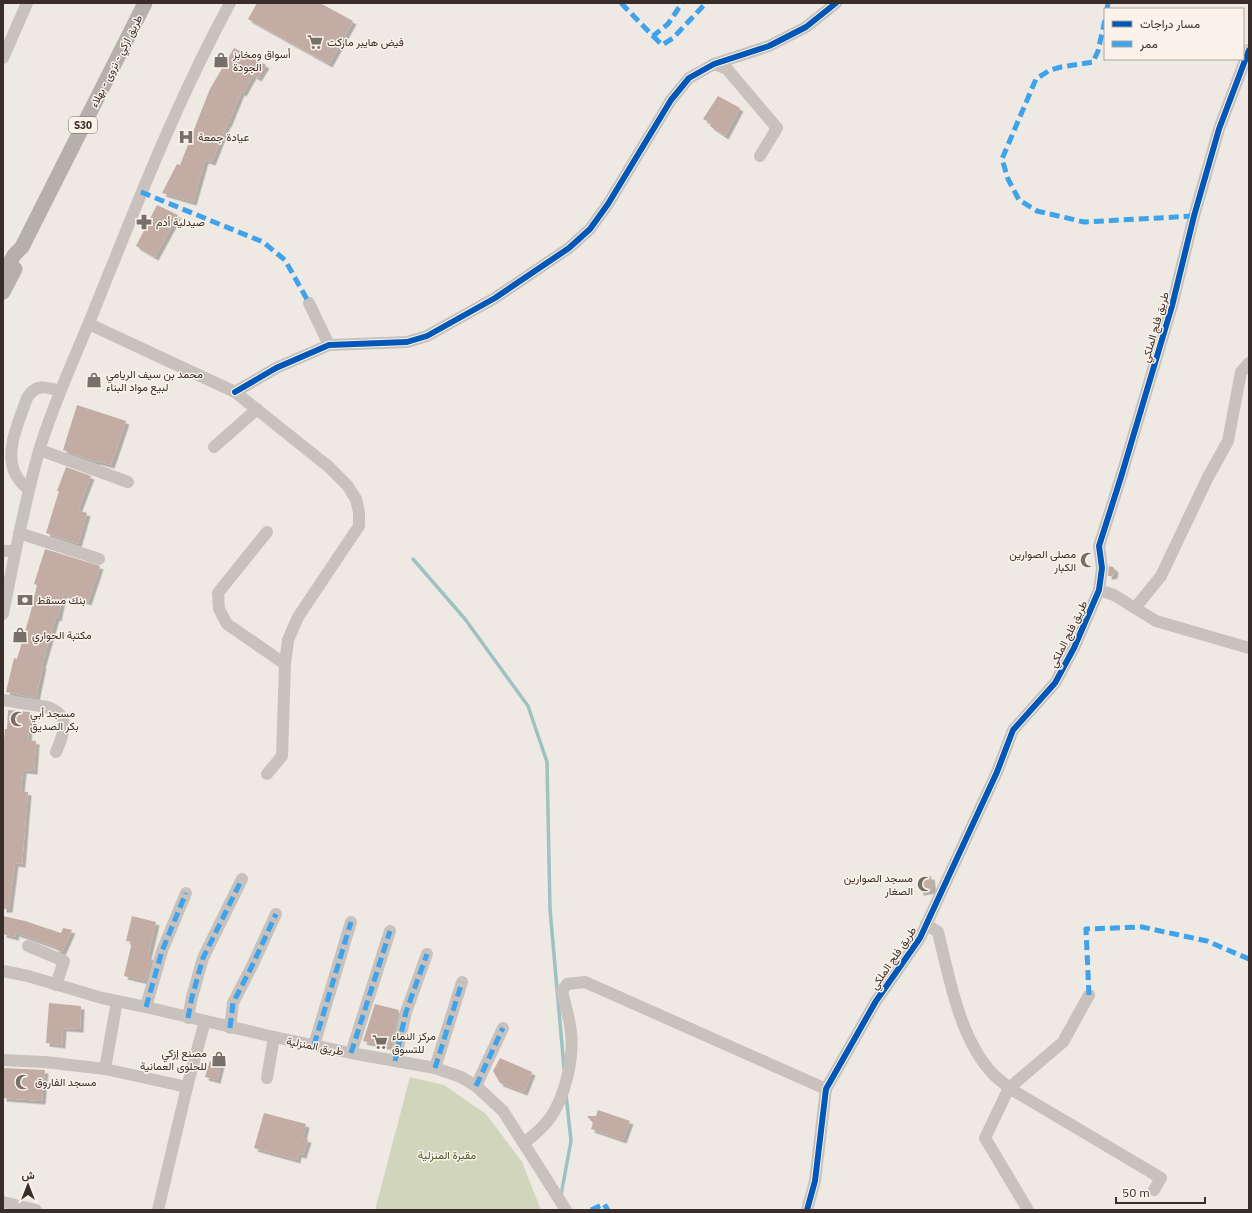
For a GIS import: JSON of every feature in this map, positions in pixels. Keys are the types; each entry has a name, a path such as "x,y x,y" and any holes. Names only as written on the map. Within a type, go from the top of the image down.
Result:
{"main road":[{"name":"طريق ازكي - نزوى - بهلاء","path":"3,292 16,266 22,247 145,3"},
{"name":"طريق ازكي - نزوى - بهلاء","path":"3,277 14,255 22,247"}],"street":[{"path":"4,51 27,3"},
{"path":"3,614 11,556 19,533 40,450 60,391 89,324 138,199 166,133 193,75 230,3"},
{"path":"235,392 276,368 329,345 407,342 427,336 495,298 569,248 590,229 608,204 671,100 689,78 714,64 769,46 806,26 836,3"},
{"name":"طريق فلج الملكي","path":"807,1210 815,1180 826,1090 876,1001 920,938 1014,730 1054,683 1074,648 1099,590 1102,568 1098,546 1121,477 1172,306 1194,216 1219,129 1249,50"},
{"path":"714,64 727,70 777,128 760,156"},
{"path":"309,304 329,345"},
{"path":"89,324 235,392 329,467 347,485 356,499 359,512 359,526 298,617 288,640 285,664 282,756 267,774"},
{"path":"1135,608 1161,576 1208,477 1228,441 1241,372 1249,363"},
{"path":"29,490 14,471 11,456 13,441 29,394 38,388 43,387 60,391"},
{"path":"214,447 257,410"},
{"path":"40,450 128,482"},
{"path":"266,532 218,593 219,609 227,624 285,664"},
{"path":"19,533 99,559"},
{"path":"3,551 11,556"},
{"path":"1099,590 1114,595 1156,621 1249,648"},
{"path":"3,700 47,706 58,712 62,718 65,730 56,752"},
{"path":"188,1018 192,996 203,958 242,879"},
{"path":"146,1007 162,951 186,893"},
{"path":"230,1028 233,1003 276,914"},
{"path":"314,1045 351,922"},
{"path":"926,924 938,932 955,998 969,1038 980,1057 993,1073 1010,1088 1161,1178 1154,1190"},
{"path":"351,1053 390,931"},
{"path":"28,946 64,961 56,985"},
{"path":"395,1061 406,1012 427,954"},
{"name":"طريق المنزلية","path":"3,971 28,976 102,998 146,1007 230,1028 274,1038 435,1068 461,1077 476,1086 503,1111 566,1210"},
{"path":"435,1068 462,982"},
{"path":"524,1144 538,1132 550,1118 558,1102 569,1069 571,1057 571,1032 562,991 567,984 585,982 826,1090"},
{"path":"1028,1210 985,1138 1010,1088 1063,1042 1089,995"},
{"path":"104,1069 117,1001"},
{"path":"158,1210 187,1086 205,1021"},
{"path":"476,1086 503,1028"},
{"path":"267,1078 274,1038"},
{"path":"3,1060 45,1062 104,1069 187,1086"},
{"path":"3,1202 36,1210"}],"green space":[{"name":"مقبرة المنزلية","path":"410,1077 444,1085 486,1114 522,1162 541,1210 375,1210"}],"building":[{"name":"فيض هايبر ماركت","path":"257,3 320,3 353,21 329,64 248,19"},
{"path":"234,48 266,65 258,78 253,75 243,93 241,92 212,162 205,160 193,202 162,193 177,164 180,165 210,89"},
{"path":"718,96 740,108 725,136 710,126 711,123 703,119"},
{"path":"157,205 178,215 155,257 136,246"},
{"path":"77,405 126,421 111,465 96,462 63,450"},
{"path":"66,467 91,476 78,510 87,513 78,544 46,533 59,491 57,491"},
{"path":"45,549 100,566 88,602 63,594 58,618 56,617 42,665 36,698 6,692 14,658 17,659 31,611 37,585 34,584"},
{"path":"1109,566 1113,567 1115,570 1114,575 1108,576"},
{"path":"8,710 30,712 28,740 36,741 34,771 23,770 21,791 28,792 22,864 15,863 9,909 3,909 3,750 5,729 7,729"},
{"name":"مسجد الصوارين الصغار","path":"931,876 933,890 920,892 918,878"},
{"path":"3,916 25,921 61,933 63,928 72,930 62,952 55,949 56,947 16,933 15,937 3,934"},
{"path":"132,916 156,922 148,956 152,957 145,981 124,976 132,942 126,941"},
{"path":"49,1003 81,1006 80,1029 63,1028 62,1045 46,1043"},
{"path":"375,1004 399,1010 390,1047 363,1041"},
{"path":"500,1058 532,1072 524,1092 500,1083 493,1071"},
{"path":"210,1061 221,1064 217,1080 205,1077"},
{"name":"مسجد الفاروق","path":"3,1068 45,1070 42,1101 3,1098"},
{"path":"598,1110 630,1121 623,1140 591,1129 593,1123 587,1116 596,1116"},
{"path":"264,1113 306,1124 303,1138 308,1139 303,1155 298,1154 297,1160 254,1148"}],"waterway":[{"path":"413,559 465,619 528,706 547,762 550,909 564,1068"},
{"path":"561,1195 571,1141 566,1094"}],"marked path":[{"path":"621,3 653,36 668,24 682,3"},
{"path":"653,36 662,45 673,38 706,3"},
{"path":"1107,8 1108,3"},
{"path":"1104,24 1098,51 1093,62 1050,70 1036,79 1002,159 1008,179 1019,200 1037,211 1084,222 1194,216"},
{"path":"141,192 263,242 285,260 309,303"},
{"path":"188,1018 192,997 203,958 242,879"},
{"path":"146,1007 162,951 186,893"},
{"path":"230,1028 233,1003 276,914"},
{"path":"314,1045 351,922"},
{"path":"1089,995 1086,929 1142,927 1207,941 1249,959"},
{"path":"351,1053 390,931"},
{"path":"395,1061 406,1012 427,954"},
{"path":"435,1068 462,982"},
{"path":"476,1086 503,1028"},
{"path":"591,1210 604,1204 608,1210"}],"cycle path":[{"path":"235,392 276,368 329,345 407,342 427,336 495,298 569,248 590,229 608,204 671,100 689,78 714,64 769,46 806,27 836,3"},
{"path":"807,1210 815,1181 826,1089 876,1001 920,938 997,772 1013,730 1055,683 1074,648 1099,590 1102,568 1099,546 1172,306 1194,216 1219,129 1249,50"}],"place":[{"name":"فيض هايبر ماركت","path":"315,42"},
{"name":"أسواق ومخابز الجودة","path":"221,60"},
{"name":"عيادة جمعة","path":"186,137"},
{"name":"صيدلية أدم","path":"144,222"},
{"name":"محمد بن سيف الريامي لبيع مواد البناء","path":"94,380"},
{"name":"مصلى الصوارين الكبار","path":"1088,560"},
{"name":"بنك مسقط","path":"25,600"},
{"name":"مكتبة الحواري","path":"20,635"},
{"name":"مسجد أبي بكر الصديق","path":"18,719"},
{"name":"مسجد الصوارين الصغار","path":"925,884"},
{"name":"مركز النماء للتسوق","path":"380,1042"},
{"name":"مصنع إزكي للحلوى العمانية","path":"219,1059"},
{"name":"مسجد الفاروق","path":"23,1082"}]}
